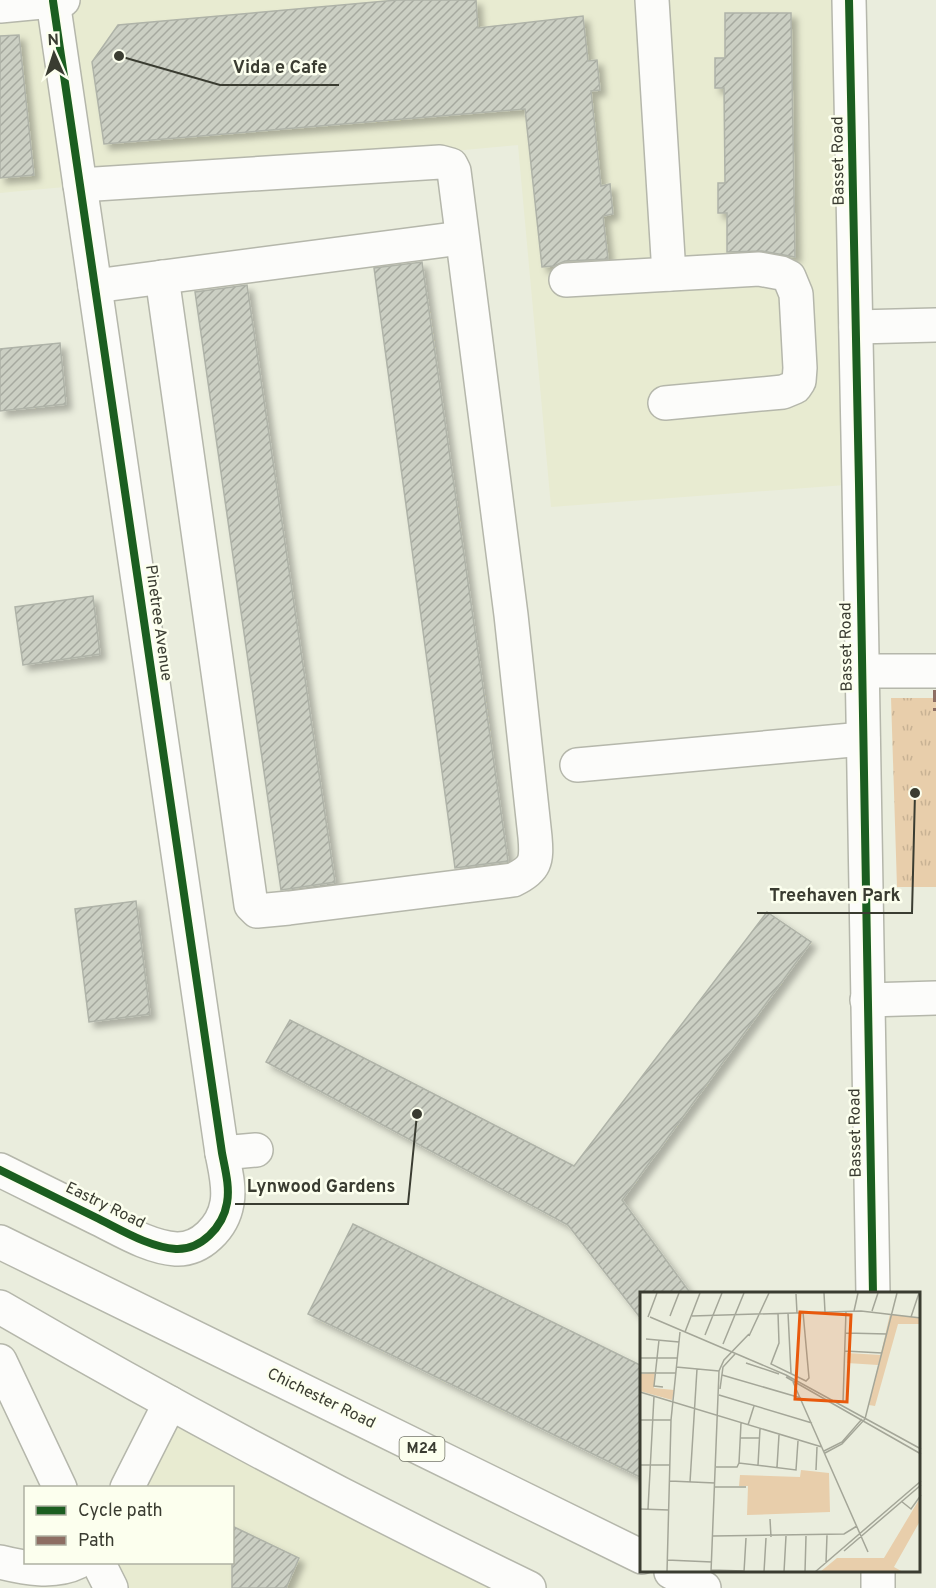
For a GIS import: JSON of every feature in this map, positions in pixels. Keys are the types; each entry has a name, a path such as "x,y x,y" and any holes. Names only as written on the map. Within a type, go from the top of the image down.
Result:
{"street":[{"path":"0,6 58,0"},
{"name":"Pinetree Avenue","path":"58,0 80,185 228,1190 223,1217 212,1233 202,1242"},
{"path":"652,0 669,274"},
{"name":"Basset Road","path":"849,0 873,1292"},
{"path":"80,185 448,163 454,171 511,615 537,852 532,868 522,876 513,880 289,908 258,911 252,905 162,277"},
{"path":"95,286 461,238"},
{"path":"566,280 759,269 782,273 789,277 796,294 800,368 799,381 795,387 783,392 665,403"},
{"path":"856,327 936,325"},
{"path":"861,671 936,671"},
{"path":"577,765 863,739"},
{"path":"867,1000 936,998"},
{"path":"222,1153 256,1150"},
{"name":"Eastry Road","path":"0,1170 138,1239 176,1249 202,1242"},
{"name":"Chichester Road","path":"0,1242 640,1556"},
{"path":"0,1307 170,1403 393,1522 529,1588"},
{"path":"0,1361 59,1486"},
{"path":"128,1486 170,1403"},
{"path":"0,1562 40,1570 69,1567 76,1564"},
{"path":"99,1564 111,1588"},
{"path":"673,1573 704,1588"}],"shaded area":[{"path":"0,0 849,0 859,484 551,507 518,145 0,193"},
{"path":"170,1403 529,1588 111,1588 99,1564 234,1564 234,1486 128,1486"}],"green space":[{"path":"891,698 936,698 936,887 897,887"}],"building":[{"path":"397,0 476,0 478,28 583,16 588,61 597,60 600,90 591,91 601,186 610,184 613,214 603,216 608,259 565,261 554,266 542,267 525,109 104,144 92,62 118,25"},
{"path":"725,13 791,13 795,257 762,251 727,252 727,213 718,213 718,183 725,183 724,88 715,88 715,58 725,58"},
{"path":"19,35 34,175 0,178 0,36"},
{"path":"422,262 508,861 455,868 374,268"},
{"path":"247,285 335,882 281,890 195,292"},
{"path":"60,343 66,404 0,411 0,349"},
{"path":"93,596 100,654 23,665 15,607"},
{"path":"136,901 150,1014 89,1022 75,909"},
{"path":"767,912 811,942 622,1200 690,1292 640,1292 640,1317 568,1225 266,1062 290,1020 574,1166"},
{"path":"353,1224 640,1365 640,1477 308,1314"},
{"path":"234,1527 299,1558 286,1588 232,1588"}],"marked path":[{"path":"936,690 936,711"}],"cycle path":[{"path":"849,0 873,1292"},
{"path":"0,1170 134,1237 166,1248 185,1248 202,1241 216,1228 227,1203 227,1178 53,1"}],"place":[{"name":"Vida e Cafe","path":"119,56"},
{"name":"Treehaven Park","path":"915,793"},
{"name":"Lynwood Gardens","path":"417,1114"}]}
